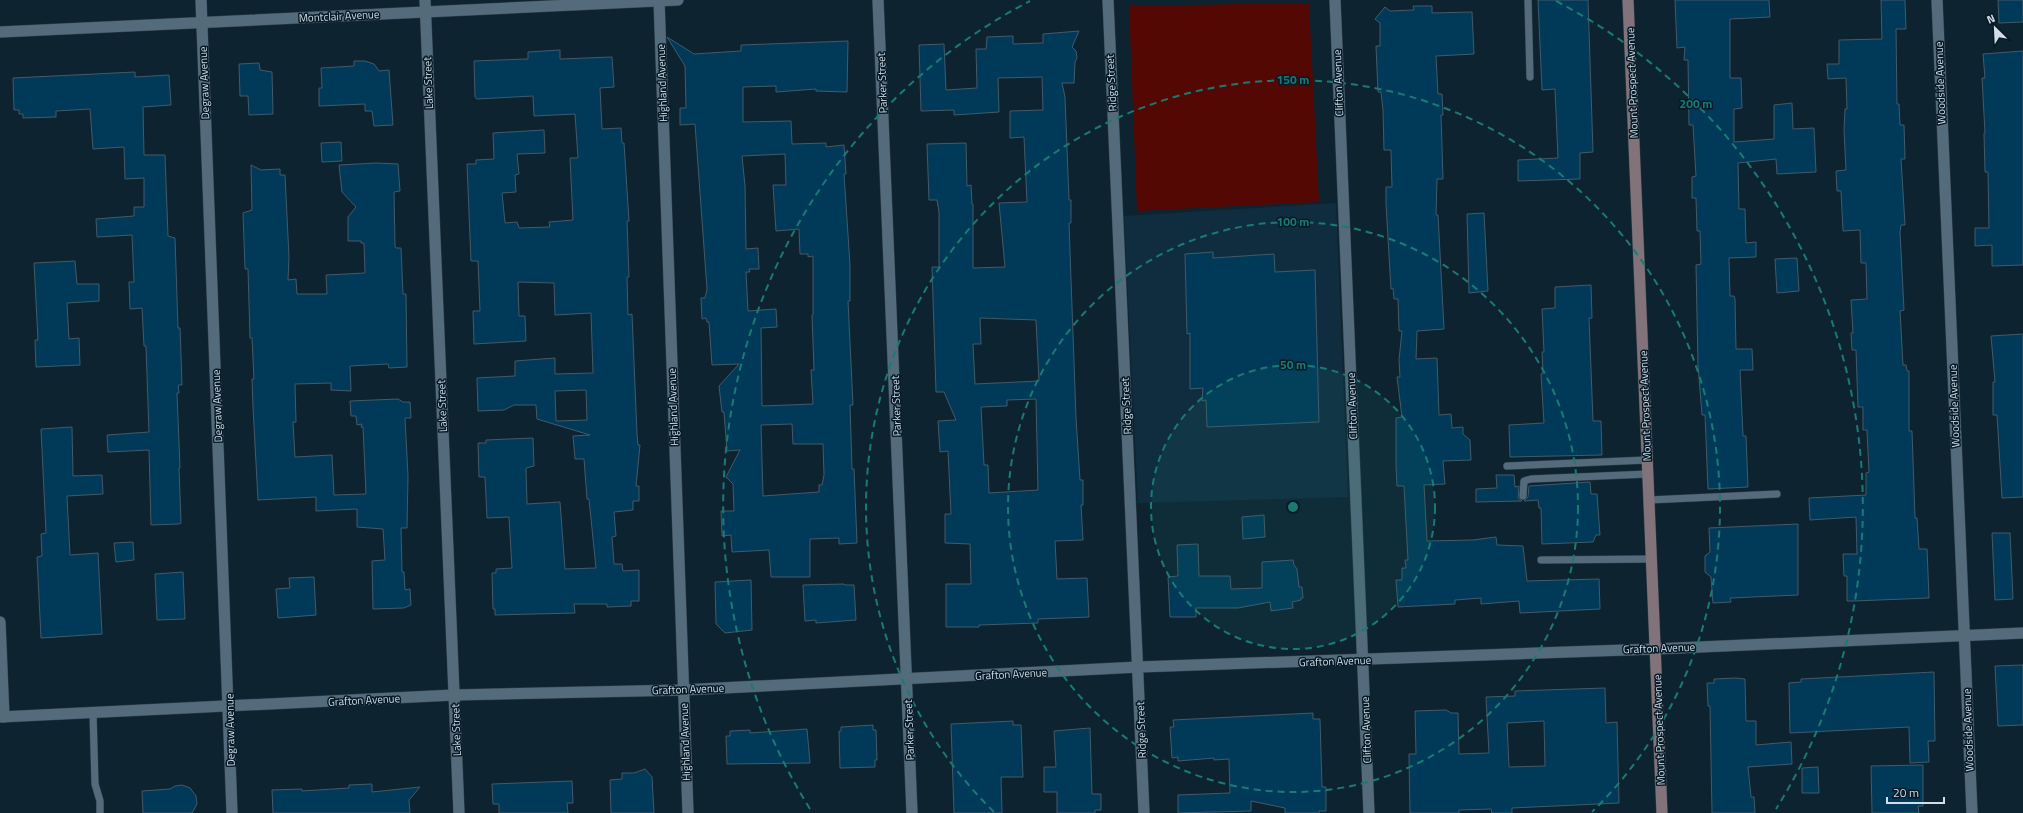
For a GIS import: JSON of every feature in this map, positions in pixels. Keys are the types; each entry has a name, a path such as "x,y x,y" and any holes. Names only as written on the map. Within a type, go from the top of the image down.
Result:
{"main road":[{"name":"Mount Prospect Avenue","path":"1628,0 1662,813"}],"street":[{"name":"Degraw Avenue","path":"201,0 232,813"},
{"name":"Lake Street","path":"425,0 459,813"},
{"name":"Highland Avenue","path":"659,0 682,690 688,813"},
{"name":"Montclair Avenue","path":"0,32 678,0"},
{"name":"Parker Street","path":"878,0 912,813"},
{"name":"Ridge Street","path":"1108,0 1144,813"},
{"name":"Clifton Avenue","path":"1335,0 1369,813"},
{"name":"Woodside Avenue","path":"1937,0 1972,813"},
{"path":"0,622 2,717"},
{"name":"Grafton Avenue","path":"2,717 454,695 682,690 907,680 1138,667 1363,660 2023,633"}],"lane":[{"path":"1528,0 1530,77"},
{"path":"1507,466 1647,460"},
{"path":"1523,496 1524,481 1531,479 1648,474"},
{"path":"1649,500 1777,494"},
{"path":"1540,560 1652,559"},
{"path":"92,713 95,784 100,801 100,813"}],"shaded area":[{"path":"1309,3 1319,202 1137,211 1129,6"},
{"path":"1336,203 1348,497 1138,503 1124,216"}],"building":[{"path":"1538,0 1588,0 1593,152 1580,153 1580,179 1518,181 1518,160 1558,158 1555,89 1542,90"},
{"path":"1675,0 1769,0 1770,17 1730,19 1730,78 1741,78 1742,108 1734,109 1734,142 1774,139 1774,105 1792,103 1793,129 1814,128 1816,172 1777,174 1776,159 1738,163 1739,209 1745,209 1746,243 1756,242 1756,257 1729,258 1730,296 1734,296 1735,299 1736,349 1752,349 1753,370 1740,370 1743,436 1746,436 1748,487 1708,489 1705,415 1702,415 1698,365 1696,265 1701,264 1700,231 1697,231 1696,198 1692,198 1692,177 1696,176 1693,125 1689,125 1688,60 1684,60 1685,47 1677,48"},
{"path":"1881,0 1905,0 1906,29 1896,29 1897,104 1899,104 1900,125 1904,125 1905,159 1901,159 1905,225 1901,225 1900,232 1904,310 1900,311 1903,365 1906,365 1907,371 1909,371 1909,431 1912,431 1915,518 1917,518 1919,549 1927,549 1929,598 1847,601 1847,576 1844,576 1843,554 1857,554 1856,517 1810,520 1809,498 1866,495 1866,473 1869,472 1867,430 1863,430 1863,407 1858,407 1856,350 1852,350 1851,333 1853,333 1851,300 1867,299 1866,263 1861,263 1860,230 1843,231 1841,191 1837,191 1836,171 1846,170 1844,130 1845,109 1847,109 1846,78 1828,79 1827,64 1839,64 1839,40 1882,39"},
{"path":"1998,0 2023,0 2023,22 1999,23"},
{"path":"1413,6 1432,6 1432,13 1472,12 1474,54 1436,56 1438,94 1442,94 1443,115 1441,115 1443,179 1437,179 1436,215 1438,215 1444,329 1417,331 1416,359 1437,358 1439,415 1451,414 1452,428 1463,427 1463,434 1470,440 1471,460 1443,461 1445,484 1424,485 1427,541 1473,540 1496,537 1497,545 1523,546 1527,581 1599,579 1600,609 1520,613 1519,601 1481,604 1481,598 1455,600 1455,604 1398,607 1396,580 1402,580 1402,568 1406,568 1405,560 1408,560 1404,486 1397,486 1396,466 1396,418 1402,417 1397,377 1400,377 1399,360 1402,331 1399,331 1398,299 1394,299 1393,288 1391,289 1386,187 1392,187 1391,150 1384,150 1383,110 1381,92 1378,92 1376,46 1380,46 1380,23 1375,19 1385,7 1390,11 1414,10"},
{"path":"1079,31 1072,47 1076,51 1077,58 1075,62 1074,83 1062,83 1065,97 1069,200 1071,200 1071,223 1069,223 1076,418 1080,480 1083,480 1083,505 1081,505 1083,540 1055,541 1057,579 1087,578 1089,617 1038,619 1038,623 979,625 979,627 946,627 946,584 971,584 970,544 945,543 945,514 951,514 948,451 940,452 938,421 956,420 944,392 936,392 932,267 939,267 939,212 937,200 929,200 927,144 966,143 967,186 971,185 973,204 973,268 1005,267 999,203 1027,202 1024,137 1010,138 1010,111 1043,110 1042,77 998,78 999,112 954,115 954,110 921,111 919,45 944,44 946,90 977,88 976,49 986,49 987,37 1013,36 1013,44 1043,43 1043,34","holes":["980,318 1036,320 1039,381 975,384 973,344 981,344","1036,399 1038,490 989,493 988,465 984,465 981,407 1007,406 1007,400"]},
{"path":"667,37 694,54 741,51 741,45 848,41 847,92 816,91 816,89 776,92 776,86 743,87 743,122 791,121 792,144 826,143 826,147 844,145 846,174 844,174 850,265 850,301 848,301 853,405 850,405 852,469 854,469 857,543 839,544 839,538 810,539 810,577 771,577 769,550 732,552 731,535 722,536 721,511 734,511 733,484 726,477 740,450 727,451 724,412 722,412 719,386 739,364 712,365 709,322 707,322 706,318 702,319 701,298 705,298 707,289 695,124 680,125 680,108 686,108 685,66","holes":["785,154 786,185 773,185 776,231 799,229 800,254 808,254 808,257 813,256 812,315 814,370 811,370 813,404 762,406 761,328 777,327 776,309 748,311 746,272 750,272 749,269 759,269 758,248 746,249 745,186 742,156","792,424 793,444 823,444 824,475 822,485 819,485 819,492 763,496 761,425"]},
{"path":"560,50 560,59 612,57 614,87 600,88 602,129 621,128 622,143 624,143 629,221 627,221 629,277 627,277 628,315 632,314 637,434 638,445 640,445 636,486 639,486 639,501 633,501 633,510 614,512 616,536 612,537 614,564 622,564 623,571 639,570 639,601 631,601 631,606 607,607 607,604 574,604 575,613 495,615 495,609 493,609 492,573 496,573 496,569 512,568 509,517 487,518 485,477 479,477 478,443 486,443 486,440 533,438 534,466 526,468 527,504 560,502 565,569 596,568 589,499 587,499 584,459 575,459 573,436 590,435 537,419 536,405 514,405 504,410 478,411 477,378 515,376 515,361 555,358 555,374 593,373 591,313 555,315 554,283 518,282 519,316 525,316 526,341 474,344 473,311 480,311 478,261 471,261 467,164 476,164 476,160 494,159 493,133 544,130 545,153 517,154 519,174 515,175 516,192 502,193 505,223 517,222 519,228 550,227 549,222 573,220 570,158 578,158 575,114 534,116 533,96 477,99 475,97 474,61 528,59 528,52","holes":["586,390 587,420 556,421 555,391"]},
{"path":"2023,51 2023,265 1992,266 1992,245 1975,246 1975,228 1989,228 1988,172 1985,172 1985,133 1982,78 1985,78 1983,54"},
{"path":"354,61 365,61 374,64 379,71 389,70 393,125 374,126 372,111 365,111 365,104 319,106 319,88 322,88 321,68 354,66"},
{"path":"259,63 260,70 272,72 273,114 249,115 248,96 240,96 239,64"},
{"path":"135,72 135,77 169,75 171,105 143,107 144,155 165,155 168,236 175,238 178,328 180,328 182,385 178,385 179,393 177,393 181,523 179,524 151,525 149,450 108,452 107,435 149,432 146,346 144,346 142,308 130,309 129,282 134,282 132,235 97,237 96,219 134,216 134,207 144,207 144,178 125,179 124,147 93,149 90,109 56,111 56,117 23,118 23,114 19,114 19,110 14,110 13,78"},
{"path":"341,142 342,161 322,162 321,143"},
{"path":"376,163 398,164 400,191 394,192 395,246 396,248 401,248 403,294 406,294 407,367 389,368 388,364 350,366 351,391 331,390 331,383 295,384 296,422 293,422 295,457 332,455 334,495 366,494 363,427 361,427 362,424 357,425 356,416 351,416 350,401 398,399 403,402 410,402 411,418 405,418 408,476 407,528 401,528 402,572 404,572 405,590 410,589 411,605 404,608 373,609 372,561 385,560 383,529 357,527 357,509 316,511 316,497 258,500 253,407 252,379 254,379 252,338 250,338 248,269 245,269 243,213 252,210 251,165 261,170 280,169 280,175 285,175 289,257 288,280 296,279 297,294 327,294 326,275 365,273 364,243 361,243 361,241 348,241 348,217 356,207 342,192 339,165"},
{"path":"1484,213 1488,291 1469,293 1467,214"},
{"path":"1213,252 1213,258 1274,254 1275,272 1315,270 1319,422 1207,427 1206,400 1202,401 1203,388 1190,389 1190,333 1187,334 1185,254"},
{"path":"1797,258 1799,291 1777,293 1775,259"},
{"path":"75,261 77,284 99,284 99,301 67,303 69,339 79,338 80,365 36,367 35,340 38,340 34,263"},
{"path":"1591,285 1592,318 1589,318 1593,421 1601,421 1602,455 1510,457 1509,425 1544,423 1541,374 1543,373 1542,352 1544,352 1542,309 1555,308 1555,287"},
{"path":"2023,334 2023,497 2002,498 1997,415 1993,415 1993,382 1995,382 1991,336"},
{"path":"72,427 73,476 102,475 103,494 67,496 70,555 98,553 102,634 41,638 37,557 42,556 41,534 46,533 41,429"},
{"path":"1496,475 1514,475 1515,487 1519,486 1518,498 1522,501 1476,502 1476,489 1497,488"},
{"path":"1590,482 1591,494 1597,494 1600,535 1596,535 1593,542 1542,544 1541,508 1539,508 1538,500 1524,501 1528,497 1529,486"},
{"path":"1264,515 1265,537 1243,539 1242,517"},
{"path":"1798,524 1798,595 1730,598 1731,602 1713,603 1711,577 1705,572 1705,556 1710,552 1709,528"},
{"path":"1992,533 2010,533 2013,599 1995,600"},
{"path":"133,542 134,560 116,562 114,543"},
{"path":"1198,544 1199,576 1230,576 1231,589 1262,588 1262,562 1293,560 1297,569 1299,587 1302,587 1303,598 1292,602 1293,608 1271,611 1270,602 1238,608 1196,608 1196,617 1170,617 1168,577 1178,576 1177,545"},
{"path":"183,572 185,619 157,620 155,574"},
{"path":"314,577 316,615 278,618 276,589 290,588 289,578"},
{"path":"751,580 752,630 725,633 716,624 715,582"},
{"path":"803,585 854,585 856,620 816,623 816,620 805,621"},
{"path":"2023,665 2023,725 1998,726 1995,666"},
{"path":"1934,672 1935,741 1928,741 1929,762 1910,763 1909,727 1790,733 1789,683 1801,682 1801,679"},
{"path":"1714,679 1745,679 1746,721 1756,721 1756,745 1791,742 1792,764 1748,767 1751,797 1754,797 1755,813 1712,813 1710,706 1708,706 1707,683 1714,683"},
{"path":"1605,688 1606,723 1617,722 1619,803 1512,808 1512,813 1492,813 1491,809 1459,810 1459,813 1410,813 1409,754 1416,754 1415,711 1446,710 1451,713 1458,713 1459,754 1489,753 1486,697 1515,696 1515,691","holes":["1544,721 1545,766 1509,767 1507,723"]},
{"path":"1313,713 1313,719 1320,719 1322,787 1326,787 1326,811 1319,811 1319,813 1285,813 1285,808 1251,801 1251,811 1178,813 1178,795 1230,793 1229,759 1214,760 1214,758 1178,761 1178,757 1172,758 1170,727 1174,727 1173,720"},
{"path":"1013,721 1013,725 1021,725 1023,777 1001,777 1002,813 954,813 951,724"},
{"path":"873,725 873,730 876,730 877,760 875,760 875,767 840,768 839,731 841,731 841,727"},
{"path":"1090,728 1092,794 1101,794 1101,810 1095,810 1095,813 1057,813 1057,792 1044,792 1044,767 1056,767 1054,731"},
{"path":"807,729 810,763 727,764 726,736 730,736 730,731 750,730 750,733"},
{"path":"1923,765 1923,806 1918,806 1919,813 1872,813 1871,766"},
{"path":"1818,767 1819,793 1802,793 1802,768"},
{"path":"645,769 652,777 654,813 611,813 610,780 622,779 622,773 634,773"},
{"path":"572,781 573,803 567,803 568,813 499,813 499,804 493,804 492,784"},
{"path":"372,784 372,792 420,787 409,800 410,813 273,813 272,790 302,789 302,791 349,788 349,785"},
{"path":"182,785 190,788 196,796 197,804 192,813 143,813 142,791 170,789 175,786"}]}
